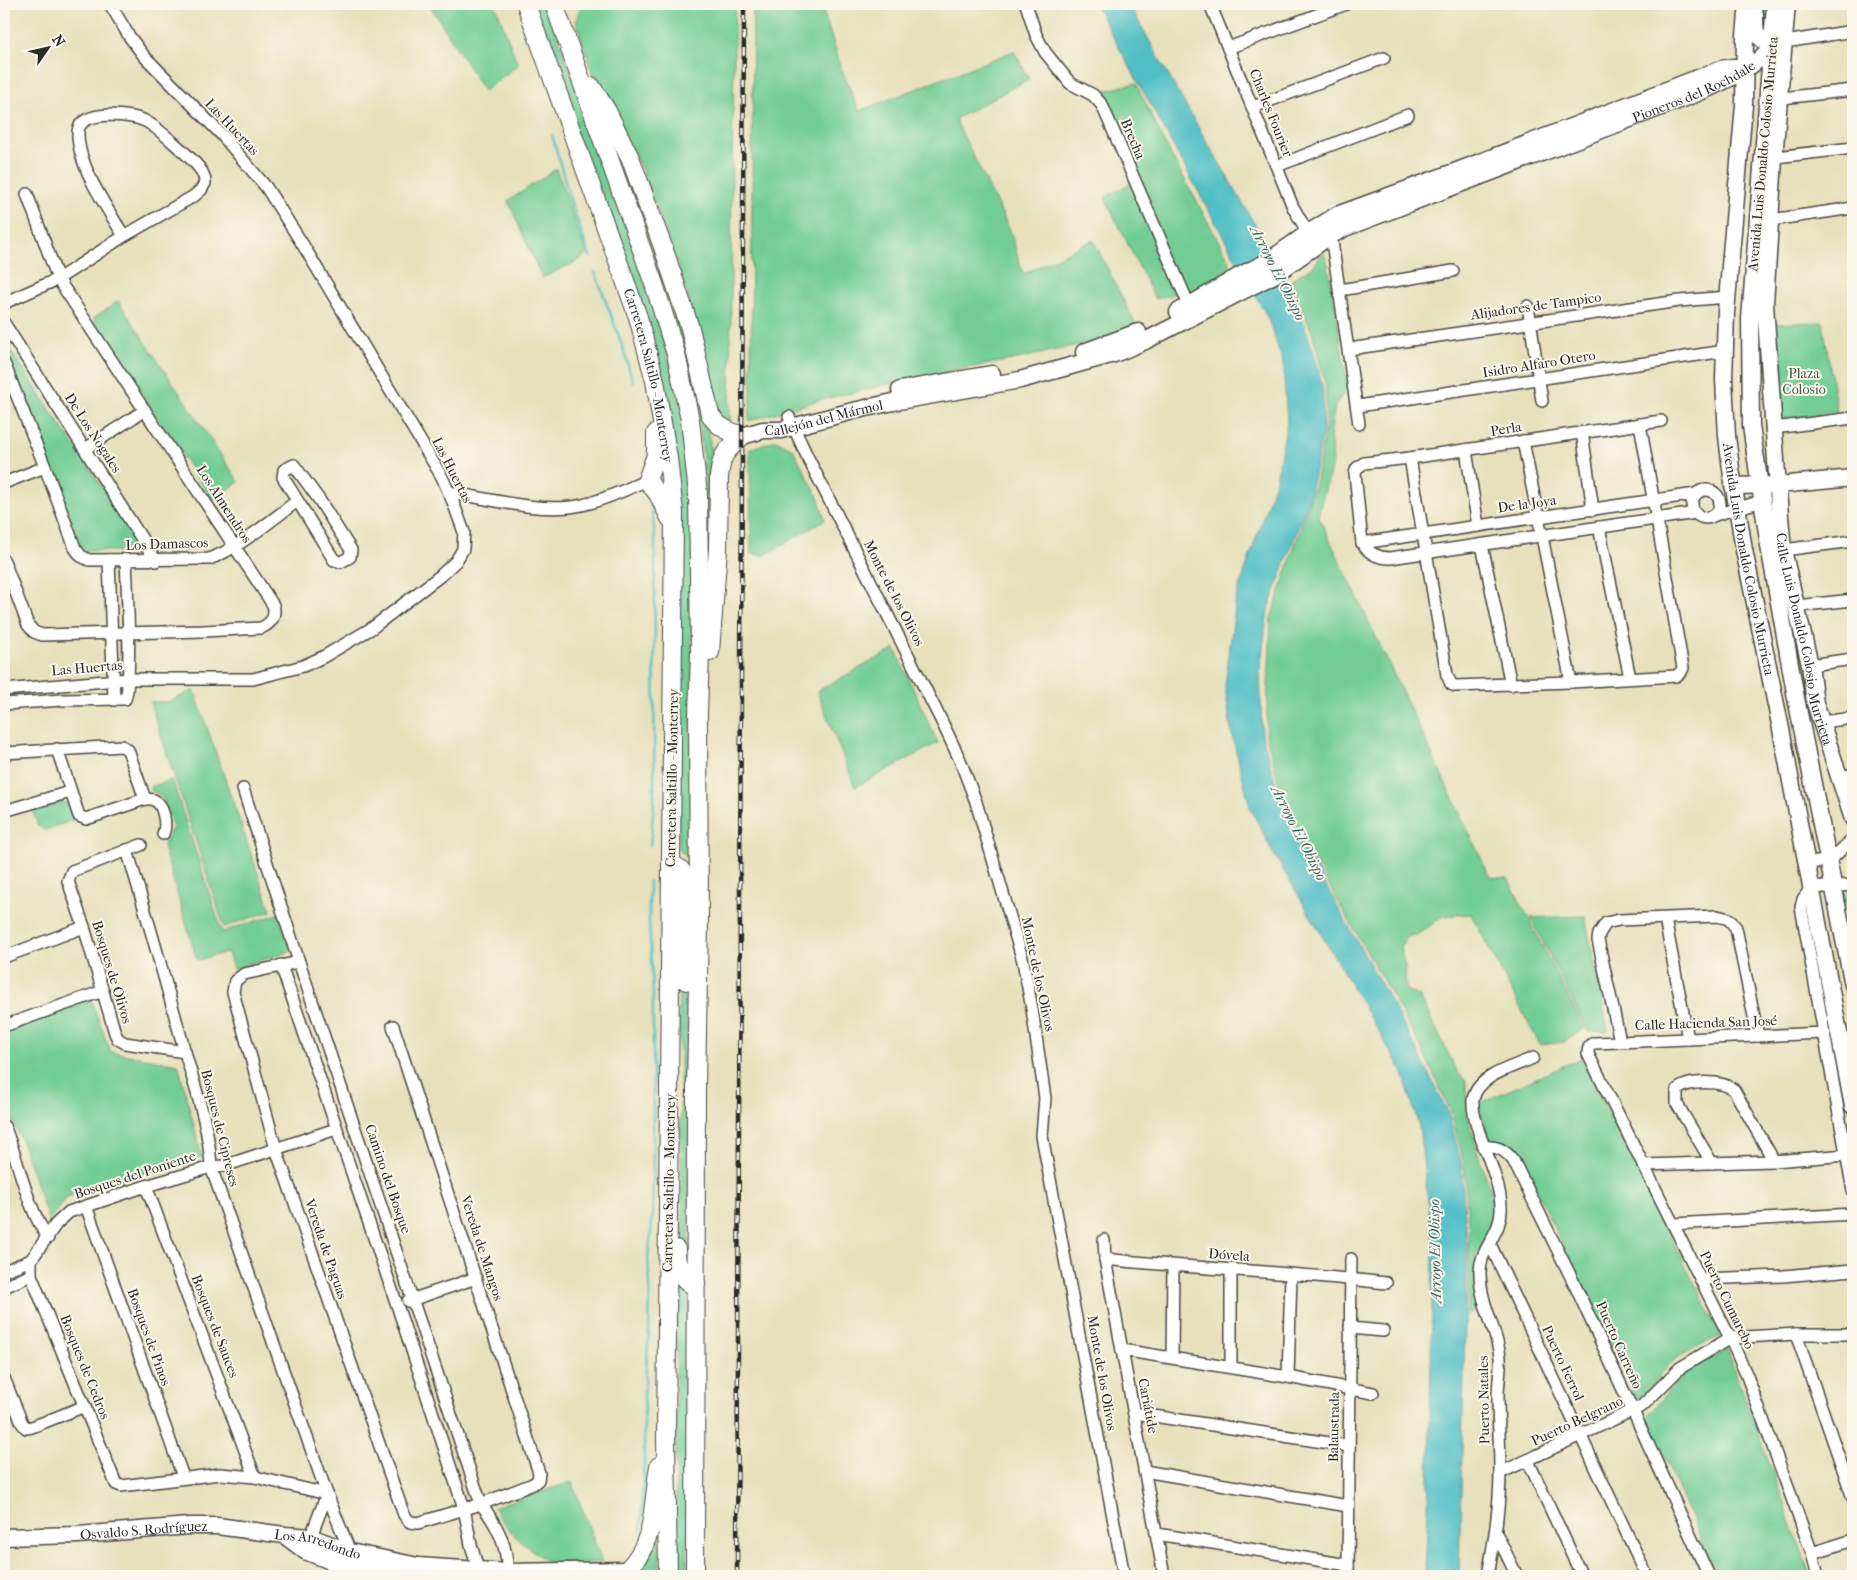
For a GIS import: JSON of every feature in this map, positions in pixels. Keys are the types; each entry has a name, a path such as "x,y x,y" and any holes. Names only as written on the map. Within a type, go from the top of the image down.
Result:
{"main road":[{"name":"Carretera Saltillo - Monterrey","path":"526,4 635,308 655,381 668,458 674,513 666,1439 668,1576"},
{"name":"Carretera Saltillo - Monterrey","path":"554,4 654,284 676,354 690,420 698,494 700,643 699,922 696,1088 695,1576"},
{"path":"578,70 607,111 631,160 690,328 710,414 723,429 742,436 727,450 721,459 717,582 707,673 699,694"},
{"path":"655,381 656,447 654,463 647,480 664,503 674,536"},
{"path":"671,863 680,869 686,880 686,990 696,1088"},
{"path":"670,1126 675,1170 676,1257 682,1276 689,1283 696,1284"},
{"path":"627,1570 644,1548 651,1531 660,1460 666,1439"}],"street":[{"name":"Las Huertas","path":"4,690 128,679 254,679 303,666 372,628 400,608 456,562 463,549 464,532 442,476 266,187 221,134 144,56 129,36 110,4"},
{"name":"Brecha","path":"1026,4 1036,35 1045,52 1070,83 1093,95 1102,105 1189,305"},
{"name":"Charles Fourier","path":"1210,4 1277,166 1304,242"},
{"path":"1228,48 1346,4"},
{"name":"Avenida Luis Donaldo Colosio Murrieta","path":"1748,4 1745,35 1744,105 1728,297 1725,351 1725,406 1737,509 1853,1106"},
{"path":"1755,4 1755,31 1759,38 1779,43 1853,31"},
{"name":"Avenida Luis Donaldo Colosio Murrieta","path":"1775,4 1779,43 1772,97 1759,290 1749,338 1751,426 1796,698 1835,886 1853,985"},
{"path":"1787,4 1779,43 1746,68 1772,97 1853,90"},
{"path":"1253,107 1384,58"},
{"name":"Pioneros del Rochdale","path":"1304,242 1331,235 1460,178 1721,69 1733,67 1746,68"},
{"path":"1277,166 1408,115"},
{"path":"4,303 58,279 124,236 194,196 205,183 200,169 157,128 146,121 134,117 96,116 88,118 82,122 78,130 79,147 89,174 124,236"},
{"path":"1769,158 1853,148"},
{"name":"Pioneros del Rochdale","path":"1212,299 1274,275 1304,242 1337,215 1460,178"},
{"name":"Los Almendros","path":"4,561 28,625 34,632 42,635 261,628 268,625 275,612 273,604 58,279 27,194"},
{"path":"1764,221 1853,208"},
{"path":"1331,235 1360,424"},
{"path":"1340,290 1453,271"},
{"name":"Calle Luis Donaldo Colosio Murrieta","path":"1759,290 1765,320 1783,550 1810,665 1816,703 1821,722 1846,776 1853,819"},
{"name":"Alijadores de Tampico","path":"1349,349 1679,301 1728,297"},
{"name":"Callejón del Mármol","path":"742,436 763,430 781,430 791,422 877,406 984,381 1101,346 1140,332 1189,305 1212,299"},
{"name":"Callejón del Mármol","path":"984,381 1058,371 1114,354 1145,341 1212,299"},
{"path":"1528,306 1542,401"},
{"name":"De Los Nogales","path":"4,323 156,561"},
{"name":"Isidro Alfaro Otero","path":"1358,406 1725,351"},
{"path":"4,363 45,467 4,483"},
{"path":"85,449 145,410"},
{"path":"1774,428 1853,418"},
{"name":"Perla","path":"1362,543 1355,472 1364,463 1661,421"},
{"name":"Monte de los Olivos","path":"791,422 957,753 976,802 993,855 1022,961 1032,1009 1046,1098 1042,1136 1124,1576"},
{"path":"1410,458 1447,675 1451,684 1455,686 1511,685 1676,676 1681,672 1682,668 1640,424"},
{"path":"1582,432 1593,510"},
{"path":"1523,441 1571,682"},
{"path":"1466,450 1478,526"},
{"path":"291,466 297,467 320,501 351,550 350,557 341,562 334,560 297,501 283,477 284,470 291,466"},
{"name":"Los Damascos","path":"45,467 75,548 81,556 89,560 156,561 209,559 219,556 297,501"},
{"path":"1696,494 1692,504 1696,513 1703,518 1737,509 1761,493 1778,485 1853,478"},
{"path":"449,492 544,508 562,508 582,506 647,480"},
{"path":"1733,486 1761,493"},
{"name":"De la Joya","path":"1362,543 1652,502 1696,494 1703,490 1713,491 1733,486"},
{"path":"1713,491 1717,494 1720,501 1720,509 1715,515"},
{"path":"1362,543 1368,551 1383,558 1696,513"},
{"path":"1599,527 1630,678"},
{"path":"1783,550 1853,541"},
{"path":"1482,545 1511,685"},
{"path":"110,560 114,700"},
{"path":"4,704 63,700 122,700 127,697 126,560"},
{"path":"1796,606 1853,600"},
{"path":"1810,665 1853,659"},
{"path":"1821,722 1853,718"},
{"path":"4,753 122,746 128,750 145,799"},
{"path":"57,749 79,816 86,819 145,799 154,800 159,804 166,823 163,834"},
{"name":"Camino del Bosque","path":"243,788 299,962 414,1299 481,1504 495,1523 503,1539 507,1554 507,1574"},
{"path":"4,811 70,792"},
{"path":"1805,863 1829,861 1853,839"},
{"path":"127,850 141,845"},
{"name":"Bosques de Olivos","path":"127,850 72,871 68,876 68,881 118,1039 125,1043 185,1052"},
{"name":"Bosques de Cipreses","path":"127,850 203,1113 210,1150 211,1167 327,1494 350,1552"},
{"path":"1853,885 1811,888 1803,899 1802,916 1853,1191"},
{"path":"1620,1041 1598,940 1598,934 1602,928 1606,923 1612,921 1717,916 1729,919 1736,928 1758,1036"},
{"path":"1665,919 1688,1039"},
{"path":"4,957 84,927"},
{"path":"299,962 281,965 464,1508 471,1545 480,1574"},
{"name":"Vereda de Paguas","path":"281,965 244,974 234,981 233,992 276,1149 404,1515 410,1522 418,1523 464,1508"},
{"path":"4,1026 103,991"},
{"name":"Vereda de Mangos","path":"392,1026 539,1473 538,1480 533,1484 481,1504"},
{"name":"Calle Hacienda San José","path":"1589,1047 1594,1043 1620,1041 1825,1033"},
{"name":"Puerto Cumarebo","path":"1589,1047 1588,1054 1701,1279 1747,1376 1812,1553 1818,1576"},
{"name":"Puerto Natales","path":"1488,1576 1496,1533 1500,1473 1498,1395 1500,1356 1483,1298 1479,1271 1481,1261 1498,1229 1501,1206 1496,1184 1483,1146 1474,1111 1473,1099 1482,1083 1492,1076 1533,1058"},
{"path":"1712,1164 1677,1104 1677,1090 1684,1085 1719,1083 1729,1086 1739,1097 1774,1161"},
{"path":"4,1126 13,1147 32,1211 48,1238"},
{"name":"Bosques del Poniente","path":"31,1260 63,1217 70,1212 146,1186 211,1167 224,1166 336,1129"},
{"name":"Puerto Carreño","path":"1483,1146 1498,1148 1508,1154 1513,1160 1560,1254 1709,1576"},
{"path":"1643,1164 1712,1164 1847,1155"},
{"name":"Bosques de Sauces","path":"146,1186 256,1477"},
{"name":"Bosques de Pinos","path":"86,1206 183,1477"},
{"path":"1673,1224 1853,1214"},
{"name":"Cariátide","path":"1104,1240 1105,1259 1164,1576"},
{"name":"Puerto Ferrol","path":"1490,1244 1647,1576"},
{"name":"Dóvela","path":"1105,1259 1386,1283"},
{"name":"Balaustrada","path":"1348,1571 1351,1259"},
{"path":"4,1271 31,1260"},
{"name":"Bosques de Cedros","path":"31,1260 31,1275 116,1484 121,1486 183,1477"},
{"path":"1172,1357 1173,1266"},
{"path":"1231,1269 1231,1367"},
{"path":"1701,1279 1783,1276 1853,1270"},
{"path":"4,1287 31,1275"},
{"path":"1288,1377 1291,1275"},
{"path":"397,1305 476,1278"},
{"path":"1350,1328 1383,1331"},
{"path":"1796,1334 1853,1498"},
{"name":"Puerto Belgrano","path":"1500,1473 1642,1406 1680,1368 1730,1338 1796,1334 1853,1334"},
{"path":"1122,1350 1231,1367 1373,1393"},
{"path":"4,1378 22,1423 26,1428 85,1406"},
{"path":"1134,1413 1349,1446"},
{"path":"1528,1461 1582,1576"},
{"path":"1144,1471 1348,1506"},
{"path":"183,1477 220,1474 256,1477 327,1494 308,1544"},
{"path":"464,1508 481,1504"},
{"name":"Osvaldo S. Rodríguez","path":"4,1537 78,1535 188,1526 217,1526 284,1536"},
{"path":"1496,1533 1518,1576"},
{"path":"1156,1534 1348,1571"},
{"name":"Los Arredondo","path":"284,1536 308,1544 418,1566 480,1574 627,1570"},
{"path":"1812,1553 1853,1540"},
{"name":"Los Arredondo","path":"308,1544 347,1568 401,1576"}],"green space":[{"path":"429,4 495,4 518,65 484,91"},
{"path":"532,4 546,4 647,281 682,408 693,523 690,870 686,857 679,850 672,429 666,396"},
{"path":"583,4 735,4 730,422 716,413 700,338 680,271 642,169 593,75 576,21"},
{"path":"753,4 821,4 842,70 859,111 1014,51 1029,79 955,119 1010,230 1023,274 1093,240 1136,325 1089,342 1027,357 914,378 816,401 749,421 751,392"},
{"path":"1136,83 1165,144 1229,260 1230,265 1227,270 1193,296 1189,290 1155,299 1105,198 1139,178 1104,96 1108,90"},
{"path":"604,118 614,133 683,326 710,441 712,479 710,583 707,606 705,474 697,411 688,368 664,284"},
{"path":"556,169 587,254 576,262 542,278 508,201"},
{"path":"1323,251 1328,264 1348,388 1335,405 1330,436 1333,461 1318,515 1490,877 1508,878 1584,1029 1564,1042 1540,1045 1471,914 1443,916 1418,934 1407,937 1400,947 1405,966 1406,990 1420,997 1457,1071 1466,1082 1467,1114 1480,1160 1493,1196 1494,1222 1475,1258 1474,1286 1477,1308 1468,1314 1469,1233 1464,1163 1451,1112 1420,1045 1302,838 1282,795 1266,735 1271,618 1315,484 1326,426 1326,386 1313,335 1291,280 1314,266"},
{"path":"118,301 239,482 212,500 93,319"},
{"name":"Plaza Colosio","path":"1823,322 1837,413 1779,419 1772,324"},
{"path":"4,341 146,552 83,550 4,347"},
{"path":"776,440 793,449 819,499 825,520 763,556 751,553 750,449"},
{"path":"895,649 938,743 855,787 817,691"},
{"path":"194,690 271,911 224,927 150,702 169,702"},
{"path":"172,780 222,932 278,914 291,951 233,969 228,952 197,960 163,846 173,827 162,796 152,791 150,787"},
{"path":"63,802 68,803 73,820 45,830 38,825 33,812"},
{"path":"677,874 683,881 684,992 690,1061 689,1262 687,1263 685,1263 683,1257"},
{"path":"1853,889 1853,951 1842,892"},
{"path":"1585,916 1608,1031 1588,1032 1531,918"},
{"path":"91,1000 111,1052 178,1064 202,1157 66,1197 49,1222 21,1139 4,1100 4,1033"},
{"path":"1581,1058 1721,1336 1677,1358 1645,1393 1636,1400 1519,1154 1505,1143 1489,1139 1478,1104"},
{"path":"677,1280 689,1290 687,1576 675,1576"},
{"path":"1727,1350 1811,1576 1718,1576 1646,1417 1687,1371"},
{"path":"572,1482 602,1562 553,1566 513,1534 493,1507"},
{"path":"658,1488 660,1576 634,1576 634,1570"}],"water":[{"name":"Arroyo El Obispo","path":"1095,4 1129,4 1274,257 1298,306 1316,359 1323,391 1323,432 1309,498 1268,610 1260,670 1262,735 1279,797 1297,834 1405,1027 1448,1112 1461,1161 1467,1245 1459,1576 1425,1576 1429,1481 1433,1243 1419,1126 1403,1073 1271,849 1250,807 1232,735 1225,686 1236,598 1276,479 1287,422 1283,362 1267,316"}],"waterway":[{"path":"1765,4 1765,13"},
{"path":"552,135 569,196 590,257"},
{"path":"595,272 622,345 633,382"},
{"path":"650,846 654,802 655,539 651,498"},
{"path":"641,1531 644,1464 644,1396 649,1332 650,1284 648,1258 652,1225 653,1182 653,995 649,881"}],"railway":[{"path":"737,1576 744,4"}]}
